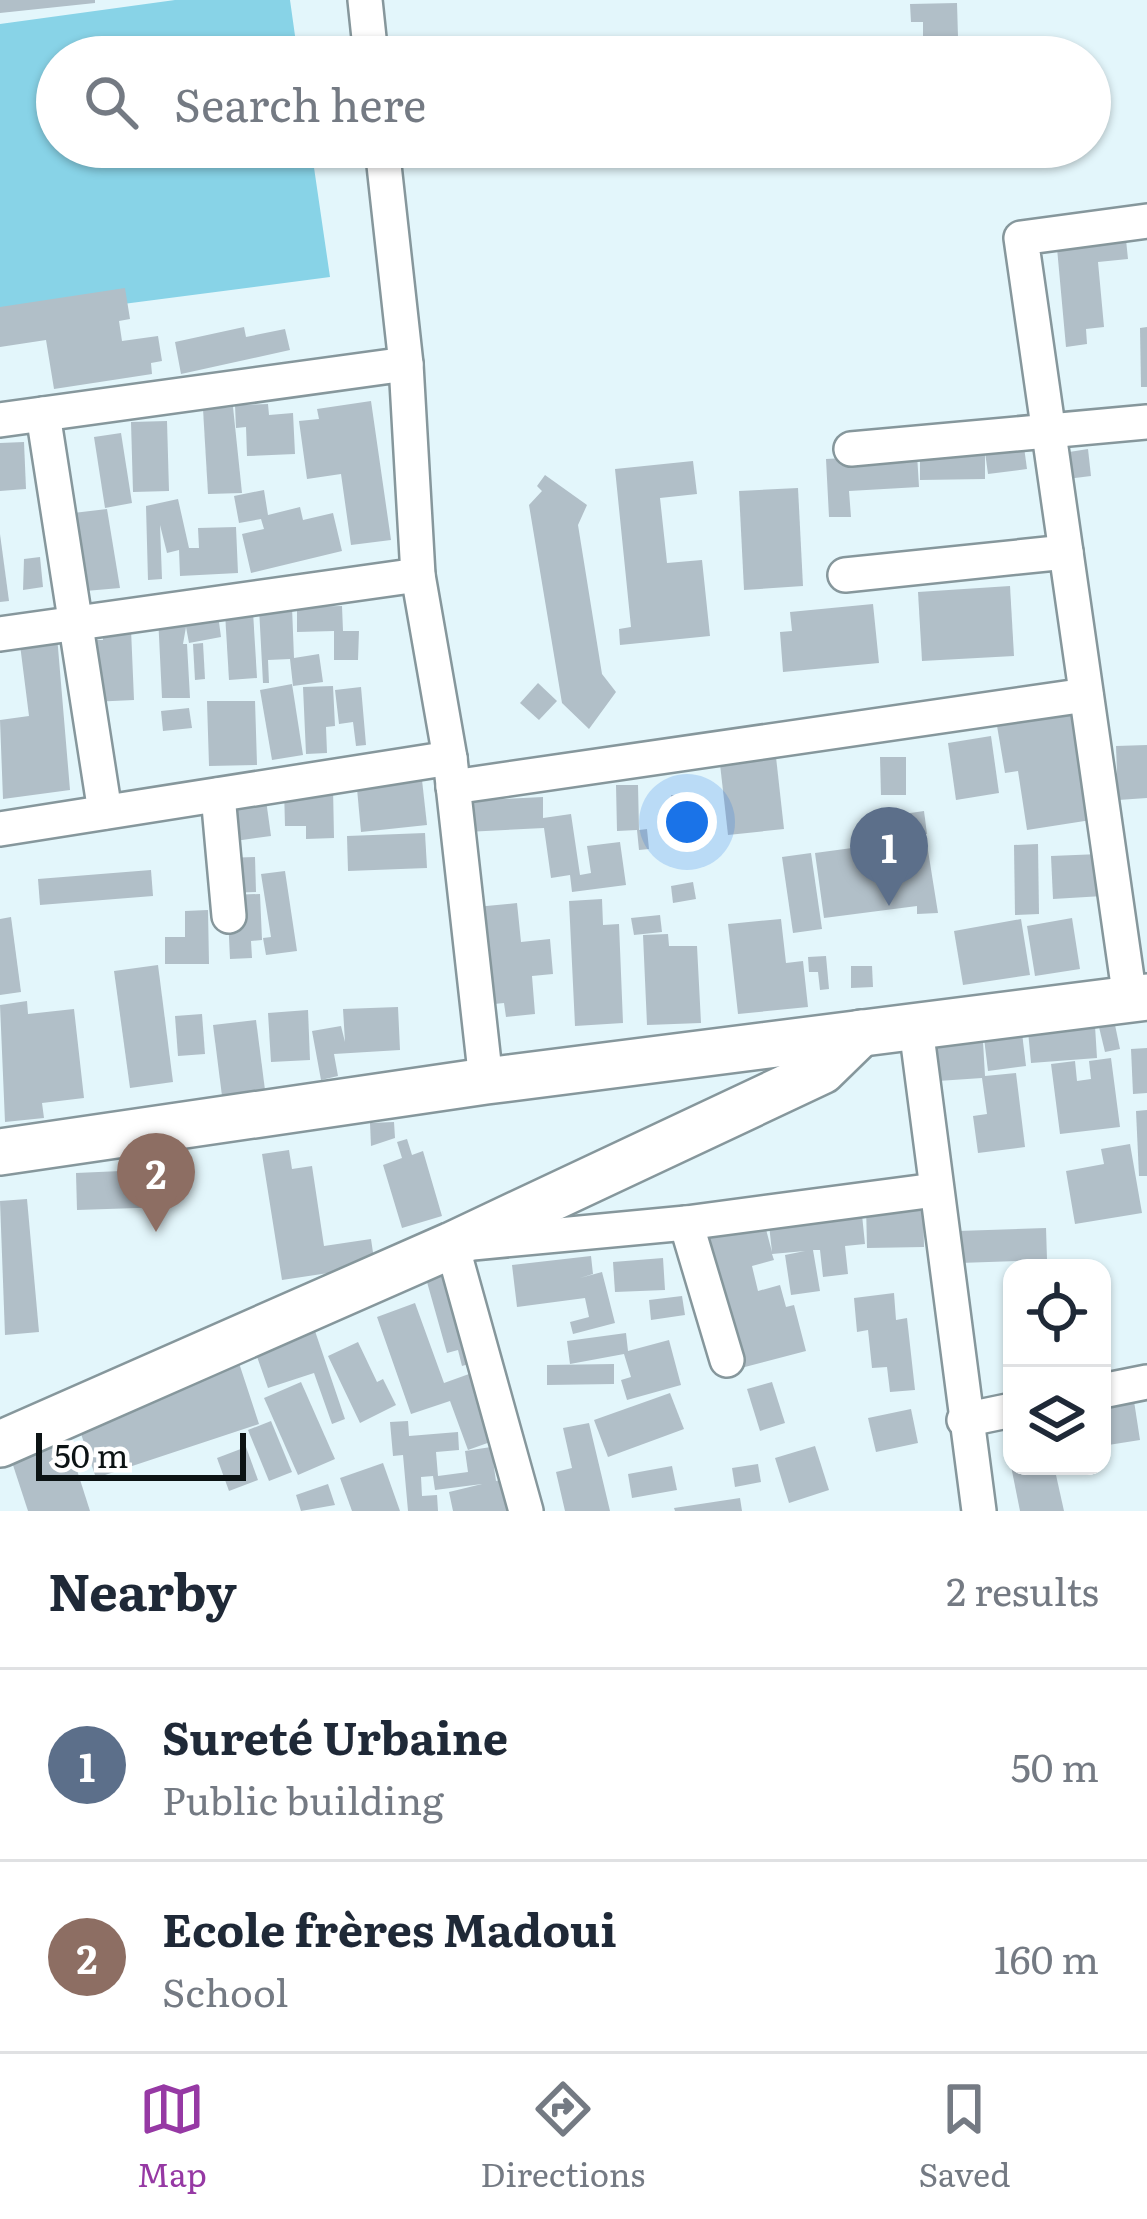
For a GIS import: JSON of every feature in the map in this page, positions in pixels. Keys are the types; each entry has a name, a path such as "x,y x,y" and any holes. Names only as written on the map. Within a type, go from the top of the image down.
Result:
{"main road":[{"path":"0,1152 486,1081 1138,998"},
{"path":"0,1444 452,1245 822,1071 861,1033"}],"street":[{"path":"365,0 369,36"},
{"path":"384,168 406,364 418,575 451,773 486,1081"},
{"path":"1138,998 1086,695 1022,238 1147,221"},
{"path":"0,420 406,364"},
{"path":"43,414 105,812"},
{"path":"851,448 1147,422"},
{"path":"845,575 1066,552"},
{"path":"0,634 418,575"},
{"path":"0,829 218,795 451,773 1086,695"},
{"path":"218,795 229,916"},
{"path":"916,1028 979,1511"},
{"path":"526,1511 452,1245 686,1223 935,1190"},
{"path":"686,1223 728,1360"},
{"path":"1111,1389 1147,1382"},
{"path":"964,1420 1003,1412"}],"shaded area":[{"path":"175,0 290,0 295,36 36,36 36,168 314,168 330,277 0,320 0,24"}],"building":[{"path":"0,0 95,0 95,3 0,13"},
{"path":"957,3 958,36 923,36 923,22 911,22 910,4"},
{"path":"1125,230 1128,259 1098,262 1104,327 1086,329 1087,344 1066,347 1056,237"},
{"path":"125,288 130,319 119,321 122,341 158,336 162,361 151,363 152,374 54,389 46,340 0,347 0,307"},
{"path":"244,327 246,337 285,329 290,350 181,374 175,342"},
{"path":"1147,327 1147,387 1141,387 1140,328"},
{"path":"371,401 391,540 351,545 341,474 307,479 299,421 319,419 317,409"},
{"path":"268,404 269,415 293,413 295,454 247,456 246,427 236,428 235,405"},
{"path":"233,407 242,493 208,494 203,409"},
{"path":"167,421 169,491 133,492 131,422"},
{"path":"1021,425 1027,469 988,474 982,430"},
{"path":"121,433 132,503 105,508 94,437"},
{"path":"24,442 26,489 0,491 0,443"},
{"path":"985,449 985,479 920,480 920,450"},
{"path":"1088,449 1091,476 1067,479 1063,453"},
{"path":"917,454 919,487 849,491 851,517 829,517 826,459"},
{"path":"693,461 697,494 660,498 667,563 702,560 710,636 620,645 619,629 631,627 615,469"},
{"path":"545,475 587,505 578,525 602,674 616,692 589,729 562,703 529,505 542,491 537,486"},
{"path":"798,488 803,586 744,590 739,491"},
{"path":"264,490 268,515 300,507 303,520 333,513 342,551 251,573 242,534 264,529 261,519 239,523 234,496"},
{"path":"178,499 189,548 199,548 198,528 236,527 238,573 180,576 179,550 167,553 160,525 162,579 148,580 146,506"},
{"path":"107,509 120,588 74,592 65,514"},
{"path":"0,534 9,601 0,602"},
{"path":"40,557 43,587 23,590 24,559"},
{"path":"1010,586 1014,656 922,661 918,592"},
{"path":"873,604 879,663 783,672 780,632 792,631 790,612"},
{"path":"342,606 343,631 359,631 358,660 334,660 334,631 297,632 297,607"},
{"path":"292,607 294,658 319,654 323,682 293,686 290,659 268,660 269,683 263,683 259,608"},
{"path":"253,612 257,678 229,680 225,613"},
{"path":"218,615 221,637 189,643 186,627 183,644 187,644 190,698 162,698 158,616"},
{"path":"56,624 70,790 3,799 0,720 29,716 18,629"},
{"path":"131,629 134,700 91,702 88,640 103,640 102,630"},
{"path":"203,643 205,679 195,680 193,644"},
{"path":"538,683 557,701 539,720 520,703"},
{"path":"292,684 303,755 272,760 260,690"},
{"path":"333,686 335,726 326,727 327,753 306,754 303,687"},
{"path":"361,687 366,745 356,746 353,722 339,724 335,690"},
{"path":"207,701 255,701 257,765 209,766"},
{"path":"1072,707 1091,820 1027,830 1018,771 1005,773 996,720"},
{"path":"189,708 192,728 163,731 161,711"},
{"path":"991,736 999,793 956,800 948,743"},
{"path":"1147,745 1147,798 1118,800 1116,746"},
{"path":"776,757 784,829 728,835 720,764"},
{"path":"880,757 906,757 906,795 881,795"},
{"path":"421,771 427,825 361,832 356,778"},
{"path":"616,785 638,785 639,830 647,829 649,849 639,850 637,830 617,831"},
{"path":"333,787 334,838 306,839 306,826 285,826 284,788"},
{"path":"671,795 692,795 693,827 672,827"},
{"path":"543,797 543,818 571,814 580,875 591,873 587,846 620,842 626,885 572,892 570,875 551,878 544,828 466,832 464,801"},
{"path":"266,800 271,836 235,841 230,805"},
{"path":"924,811 927,834 873,841 869,819"},
{"path":"425,833 427,868 348,871 347,836"},
{"path":"926,838 938,913 917,914 917,906 824,918 815,853"},
{"path":"1038,844 1039,914 1015,915 1014,845"},
{"path":"811,853 822,929 793,933 782,857"},
{"path":"1100,854 1103,896 1053,899 1051,856"},
{"path":"255,857 256,892 224,893 224,858"},
{"path":"151,870 153,896 40,905 38,879"},
{"path":"285,871 297,951 266,955 263,938 271,937 261,874"},
{"path":"693,882 696,899 673,903 671,886"},
{"path":"260,894 262,940 251,941 252,958 230,959 227,895"},
{"path":"602,899 603,925 619,924 623,1023 575,1026 569,901"},
{"path":"517,903 521,942 550,939 553,974 532,976 535,1014 506,1017 504,1003 484,1005 476,907"},
{"path":"208,910 209,964 165,964 165,937 185,937 185,911"},
{"path":"660,915 662,932 634,935 631,918"},
{"path":"11,917 21,992 0,995 0,919"},
{"path":"1072,918 1080,969 1035,976 1027,926"},
{"path":"781,919 786,963 803,961 808,1007 738,1014 728,924"},
{"path":"1021,919 1030,975 963,985 954,931"},
{"path":"668,934 669,946 697,946 701,1023 647,1025 643,935"},
{"path":"826,956 829,989 820,990 818,972 809,972 808,957"},
{"path":"158,965 173,1082 130,1088 114,971"},
{"path":"851,966 872,966 873,987 851,988"},
{"path":"27,1001 28,1014 74,1009 84,1098 42,1103 44,1118 5,1122 0,1005"},
{"path":"398,1007 400,1050 334,1054 338,1076 321,1080 312,1031 341,1026 345,1042 343,1009"},
{"path":"308,1010 310,1060 271,1062 268,1013"},
{"path":"202,1014 205,1054 178,1056 175,1016"},
{"path":"256,1020 265,1090 222,1096 213,1025"},
{"path":"1114,1020 1120,1049 1105,1052 1098,1023"},
{"path":"1095,1026 1097,1058 1031,1063 1028,1031"},
{"path":"1022,1033 1026,1066 988,1071 984,1038"},
{"path":"983,1042 985,1076 1016,1073 1025,1147 978,1153 973,1116 987,1114 982,1078 938,1081 936,1044"},
{"path":"1147,1048 1147,1093 1133,1094 1131,1049"},
{"path":"1111,1058 1120,1127 1060,1134 1051,1064 1075,1061 1077,1081 1091,1079 1089,1061"},
{"path":"1147,1110 1147,1176 1139,1176 1136,1111"},
{"path":"394,1122 395,1138 371,1146 370,1123"},
{"path":"407,1139 412,1155 423,1151 442,1216 402,1228 383,1165 402,1158 397,1142"},
{"path":"1130,1144 1142,1213 1075,1224 1066,1171 1104,1164 1101,1149"},
{"path":"289,1150 292,1169 312,1166 324,1246 371,1239 375,1266 282,1280 262,1154"},
{"path":"166,1169 167,1207 77,1210 76,1173"},
{"path":"27,1199 39,1332 5,1335 0,1201"},
{"path":"923,1203 924,1247 867,1248 866,1204"},
{"path":"862,1215 865,1244 845,1246 848,1274 823,1277 820,1250 813,1250 820,1291 791,1295 785,1255 805,1251 772,1254 774,1260 752,1266 758,1291 780,1285 786,1307 794,1305 806,1351 741,1368 705,1234 763,1218 772,1252 769,1225"},
{"path":"1046,1228 1047,1259 959,1263 958,1231"},
{"path":"591,1256 593,1274 580,1278 602,1272 615,1323 573,1334 570,1322 589,1317 585,1298 517,1307 512,1265"},
{"path":"663,1258 665,1290 615,1292 613,1262"},
{"path":"470,1262 497,1356 462,1366 458,1350 447,1353 425,1275"},
{"path":"894,1293 896,1320 907,1318 915,1390 890,1392 887,1367 872,1368 868,1330 857,1332 854,1298"},
{"path":"682,1296 685,1315 651,1320 649,1300"},
{"path":"415,1303 444,1383 469,1374 481,1408 507,1436 468,1450 450,1401 411,1414 377,1317"},
{"path":"315,1331 345,1419 332,1424 314,1373 268,1388 255,1351"},
{"path":"626,1333 628,1351 669,1340 681,1385 627,1400 621,1380 631,1377 624,1354 570,1364 567,1341"},
{"path":"358,1342 377,1382 383,1379 396,1405 360,1423 328,1356"},
{"path":"238,1360 259,1424 96,1478 77,1422 197,1382 195,1374"},
{"path":"614,1364 614,1384 547,1385 547,1365"},
{"path":"301,1382 335,1459 298,1475 264,1398"},
{"path":"772,1382 785,1423 760,1431 747,1389"},
{"path":"670,1393 684,1429 608,1457 594,1420"},
{"path":"1134,1401 1140,1440 1111,1445 1111,1405"},
{"path":"911,1409 918,1443 876,1452 868,1418"},
{"path":"271,1421 292,1472 269,1481 248,1430"},
{"path":"408,1421 409,1436 458,1432 459,1450 436,1452 438,1476 468,1472 465,1451 491,1447 496,1481 502,1480 509,1511 453,1511 449,1492 482,1484 435,1490 433,1476 421,1477 422,1496 437,1495 438,1511 408,1511 403,1455 393,1456 390,1422"},
{"path":"589,1423 610,1511 565,1511 556,1472 572,1468 563,1428"},
{"path":"68,1442 90,1511 28,1511 11,1459"},
{"path":"815,1446 829,1490 789,1503 775,1458"},
{"path":"246,1447 258,1480 229,1491 217,1458"},
{"path":"383,1463 400,1511 352,1511 340,1478"},
{"path":"758,1464 761,1482 735,1487 732,1468"},
{"path":"672,1466 677,1490 632,1498 628,1474"},
{"path":"1013,1475 1056,1475 1064,1511 1020,1511"},
{"path":"328,1484 335,1505 301,1511 296,1495"},
{"path":"740,1498 742,1511 674,1508"}],"place":[{"name":"Sureté Urbaine","path":"889,906"},
{"name":"Ecole frères Madoui","path":"156,1232"}]}
